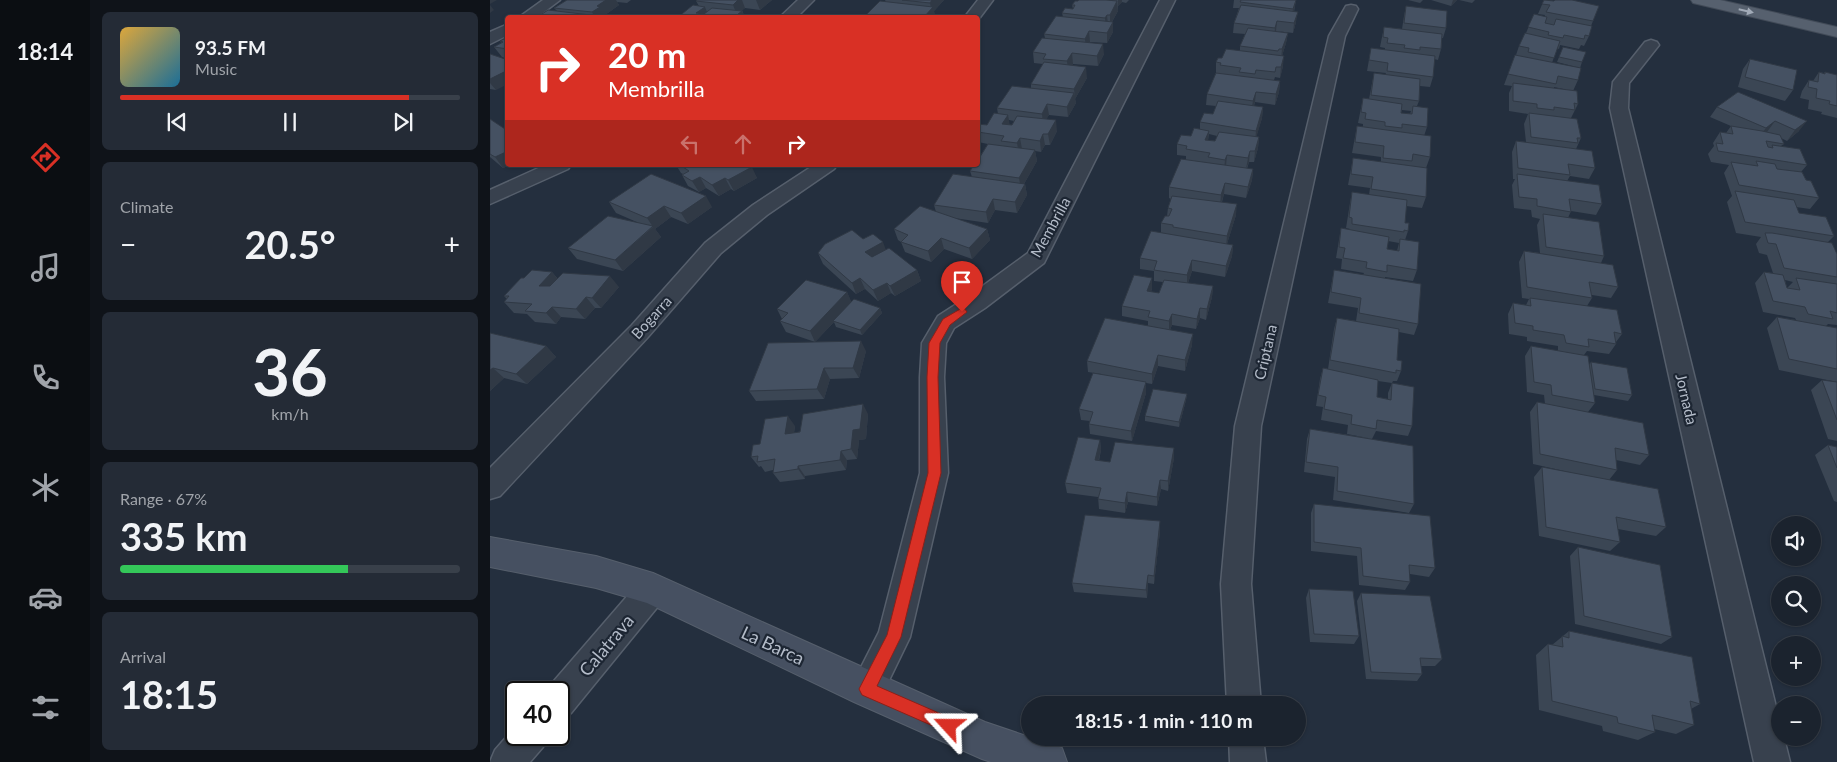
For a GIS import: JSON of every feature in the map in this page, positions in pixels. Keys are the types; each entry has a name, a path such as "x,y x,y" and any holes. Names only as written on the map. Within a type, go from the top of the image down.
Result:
{"main road":[{"path":"1699,0 1837,32"}],"street":[{"path":"530,15 553,0"},
{"path":"790,15 807,0"},
{"path":"974,15 986,0"},
{"name":"Membrilla","path":"867,689 894,637 934,473 932,377 934,343 946,322 977,302 1036,258 1168,0"},
{"name":"Criptana","path":"1243,696 1236,584 1248,426 1337,36 1352,9"},
{"path":"490,39 505,30"},
{"name":"Jornada","path":"1650,45 1620,82 1619,108 1772,762"},
{"path":"490,198 557,167"},
{"name":"Bogarra","path":"490,487 640,331 714,248 760,210 825,167"},
{"name":"La Barca","path":"490,552 596,572 652,589 982,740 1048,762"},
{"name":"Calatrava","path":"570,688 652,589"},
{"path":"507,762 521,746"},
{"path":"1247,746 1248,762"}],"building":[{"path":"567,0 606,0 592,12 554,8"},
{"path":"697,0 738,0 733,5"},
{"path":"902,0 932,0 930,3"},
{"path":"1241,0 1296,0 1293,9 1240,2"},
{"path":"1544,0 1572,0 1599,6 1593,21 1546,12 1550,5 1542,4"},
{"path":"880,1 933,7 926,15 866,15"},
{"path":"1075,1 1117,1 1110,15 1107,15 1105,18 1062,13 1065,8 1073,9 1075,5 1072,5"},
{"path":"693,5 705,7 696,13 704,14 712,8 742,11 737,15 681,15"},
{"path":"1241,5 1298,12 1294,23 1277,21 1275,28 1234,23"},
{"path":"1406,6 1447,11 1446,28 1404,23"},
{"path":"548,10 590,15 540,15"},
{"path":"1534,14 1547,17 1545,23 1554,25 1556,19 1592,26 1589,36 1585,35 1584,39 1564,35 1563,38 1548,35 1549,32 1528,27"},
{"path":"1056,16 1113,22 1107,33 1089,31 1085,39 1044,34"},
{"path":"1384,27 1442,34 1441,49 1420,47 1420,50 1404,48 1405,45 1387,43 1388,38 1383,37"},
{"path":"1248,28 1288,33 1282,49 1278,51 1240,46"},
{"path":"1525,33 1560,41 1554,58 1528,52 1529,48 1519,46"},
{"path":"505,38 505,49 494,47 503,42 500,41"},
{"path":"1042,38 1103,44 1097,56 1072,53 1067,61 1043,59 1046,54 1033,52"},
{"path":"1563,47 1586,52 1582,62 1559,57"},
{"path":"1371,48 1435,56 1433,77 1387,71 1388,63 1369,60"},
{"path":"1226,49 1284,56 1281,67 1276,67 1275,72 1256,70 1255,74 1239,72 1241,68 1220,65 1221,63 1216,62 1218,58 1222,58"},
{"path":"490,54 505,59 505,72 490,79"},
{"path":"1515,55 1581,68 1578,80 1558,76 1556,84 1508,74"},
{"path":"1750,59 1797,70 1793,90 1745,77"},
{"path":"1044,62 1086,67 1074,89 1031,84"},
{"path":"1819,72 1837,75 1837,106 1829,104 1830,101 1816,98 1817,89 1808,87 1809,80 1818,82"},
{"path":"1216,73 1280,81 1276,94 1256,92 1253,101 1207,94"},
{"path":"1374,73 1420,79 1419,101 1371,95"},
{"path":"1513,83 1577,91 1578,104 1574,103 1575,110 1554,107 1554,110 1537,108 1537,104 1513,101"},
{"path":"1012,86 1074,93 1067,107 1047,104 1042,114 997,108"},
{"path":"1738,92 1807,121 1795,130 1775,121 1766,128 1717,107"},
{"path":"1363,98 1402,104 1401,113 1412,114 1413,106 1428,108 1427,127 1402,124 1402,128 1385,126 1385,122 1365,119 1366,113 1361,112"},
{"path":"1218,101 1263,107 1256,131 1200,122 1204,113 1213,114"},
{"path":"994,113 1008,115 1002,124 1012,125 1017,116 1056,120 1048,134 1043,134 1040,141 1020,138 1017,143 1001,141 1004,136 980,132 980,124 987,125"},
{"path":"1529,113 1577,119 1581,138 1577,138 1578,143 1531,137"},
{"path":"490,119 505,129 505,152 495,157 490,154"},
{"path":"1357,126 1431,136 1430,157 1413,154 1412,161 1383,158 1384,146 1355,142"},
{"path":"1731,126 1780,135 1784,144 1766,141 1768,147 1773,148 1772,145 1800,149 1807,165 1718,151 1716,143 1723,144 1720,132 1733,134"},
{"path":"1194,128 1209,131 1205,140 1215,141 1219,132 1259,137 1255,151 1250,151 1248,158 1227,155 1225,160 1208,157 1210,153 1186,149 1187,146 1177,144 1181,135 1191,136"},
{"path":"1516,141 1592,151 1595,168 1568,164 1570,175 1518,168"},
{"path":"988,144 1035,150 1019,178 970,171 973,167 980,167 980,157"},
{"path":"1353,158 1427,168 1426,197 1371,189 1373,177 1351,174"},
{"path":"1181,159 1253,169 1248,187 1225,183 1221,195 1169,187"},
{"path":"1756,161 1775,164 1777,169 1802,172 1806,180 1811,181 1819,198 1739,185 1731,162 1758,166"},
{"path":"683,167 752,167 728,180 725,178 712,185 700,177 692,181 682,175 689,171"},
{"path":"651,174 706,196 681,213 664,206 647,218 609,202"},
{"path":"953,174 1025,184 1015,202 993,199 986,212 934,205"},
{"path":"1517,174 1599,185 1602,204 1569,199 1571,212 1537,206 1537,199 1519,197"},
{"path":"1735,191 1794,200 1799,213 1826,217 1834,236 1745,222"},
{"path":"1352,192 1407,200 1405,223 1409,223 1408,231 1352,224 1352,218 1349,217"},
{"path":"1172,196 1237,204 1227,236 1173,227 1173,225 1161,223 1165,216 1169,216 1172,209 1168,208"},
{"path":"920,206 987,229 969,248 941,238 928,251 901,242 908,235 894,229"},
{"path":"1543,214 1599,222 1604,256 1546,247"},
{"path":"608,216 653,226 615,260 568,248"},
{"path":"1341,228 1389,237 1387,249 1399,251 1400,239 1419,242 1417,270 1387,265 1387,272 1366,268 1367,262 1343,258 1345,248 1339,247"},
{"path":"852,230 863,239 873,234 883,242 865,252 872,257 889,248 917,270 890,286 887,283 873,290 860,278 852,283 818,253 825,244"},
{"path":"1151,231 1233,245 1226,266 1192,260 1187,275 1154,270 1157,261 1140,258"},
{"path":"1765,233 1832,243 1837,254 1837,277 1784,268 1776,244 1768,243"},
{"path":"1524,251 1613,265 1618,287 1589,282 1592,298 1527,287"},
{"path":"532,270 552,272 539,286 550,286 563,273 610,276 592,298 586,297 576,309 552,307 546,313 525,311 532,304 504,302 509,296 504,296 521,278 524,278"},
{"path":"1334,270 1421,284 1418,324 1359,313 1361,298 1331,292"},
{"path":"1764,272 1783,275 1787,288 1800,290 1796,278 1837,284 1837,313 1830,311 1833,319 1808,314 1805,307 1773,301"},
{"path":"1134,275 1152,278 1147,291 1159,293 1164,280 1213,286 1207,309 1200,308 1197,319 1172,314 1169,321 1148,317 1150,311 1122,306"},
{"path":"806,280 847,292 810,331 780,321 788,313 777,309"},
{"path":"1530,298 1617,310 1622,334 1614,332 1616,344 1588,339 1589,347 1566,343 1564,335 1533,330 1533,326 1515,323 1513,303 1531,306"},
{"path":"854,299 880,308 860,330 833,321"},
{"path":"1777,317 1837,328 1837,369 1789,359"},
{"path":"1105,318 1193,334 1185,360 1158,355 1152,374 1087,361"},
{"path":"1337,318 1399,329 1397,360 1402,361 1401,371 1396,370 1396,373 1330,360"},
{"path":"490,333 546,346 516,374 493,368 490,370"},
{"path":"861,341 853,368 824,368 817,389 749,391 768,343"},
{"path":"1531,346 1588,356 1595,403 1552,395 1551,385 1534,382"},
{"path":"1591,362 1627,368 1632,395 1595,389"},
{"path":"1323,368 1378,380 1377,397 1391,400 1392,383 1414,387 1412,426 1377,420 1376,429 1351,424 1352,415 1324,409 1326,397 1318,395"},
{"path":"1093,373 1146,382 1131,431 1089,424 1093,412 1079,409"},
{"path":"1822,380 1837,382 1837,420"},
{"path":"1153,389 1187,394 1179,422 1145,416"},
{"path":"1537,402 1643,423 1649,455 1615,448 1617,470 1540,454"},
{"path":"863,404 860,429 853,430 851,449 841,451 840,460 798,466 798,469 773,473 775,459 757,462 758,456 751,457 753,445 760,444 765,419 788,416 785,434 800,432 803,414"},
{"path":"1310,429 1413,446 1414,504 1337,491 1338,467 1306,462"},
{"path":"1078,437 1100,440 1095,460 1110,462 1115,442 1174,448 1168,481 1160,480 1157,497 1127,492 1125,503 1098,499 1101,488 1065,483"},
{"path":"1828,445 1837,447 1837,468"},
{"path":"1542,467 1658,489 1666,527 1616,517 1620,542 1546,527"},
{"path":"1314,504 1430,516 1435,568 1409,565 1410,582 1363,576 1361,548 1314,542"},
{"path":"1085,515 1160,521 1154,576 1148,575 1146,590 1072,583"},
{"path":"1578,547 1660,565 1672,637 1584,616"},
{"path":"1309,589 1353,591 1359,636 1314,634"},
{"path":"1361,593 1430,596 1442,659 1420,658 1422,674 1371,672"},
{"path":"1569,631 1692,657 1700,704 1690,701 1694,725 1652,715 1655,732 1618,723 1617,717 1552,701 1548,644 1563,647 1562,636 1569,638"}],"route":[{"path":"949,726 867,689 894,637 934,473 932,377 934,343 946,322 962,312"}]}
